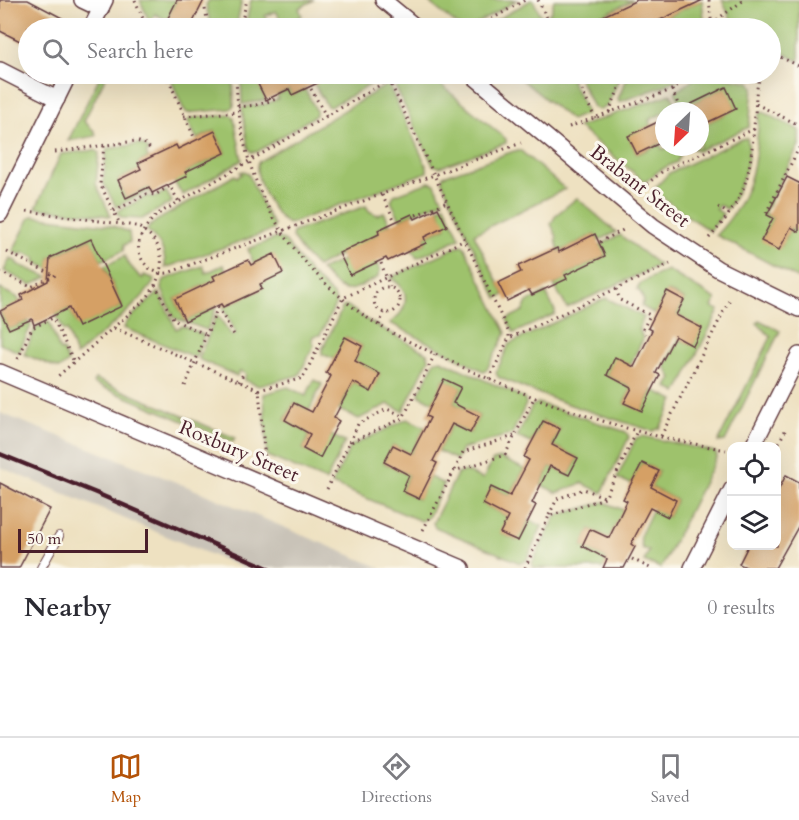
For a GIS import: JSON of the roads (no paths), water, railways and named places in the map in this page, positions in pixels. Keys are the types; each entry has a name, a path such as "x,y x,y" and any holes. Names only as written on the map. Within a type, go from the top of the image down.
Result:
{"street":[{"path":"82,0 103,5"},
{"path":"383,0 405,18"},
{"path":"0,70 18,79"},
{"path":"28,84 57,99"},
{"path":"0,214 6,186 64,84"},
{"name":"Brabant Street","path":"483,84 653,226 718,268 799,309"},
{"path":"756,442 799,355"},
{"name":"Roxbury Street","path":"0,372 462,568"},
{"path":"692,568 728,496"}],"lane":[{"path":"41,568 59,536"}],"railway":[{"path":"0,454 268,568"}]}
